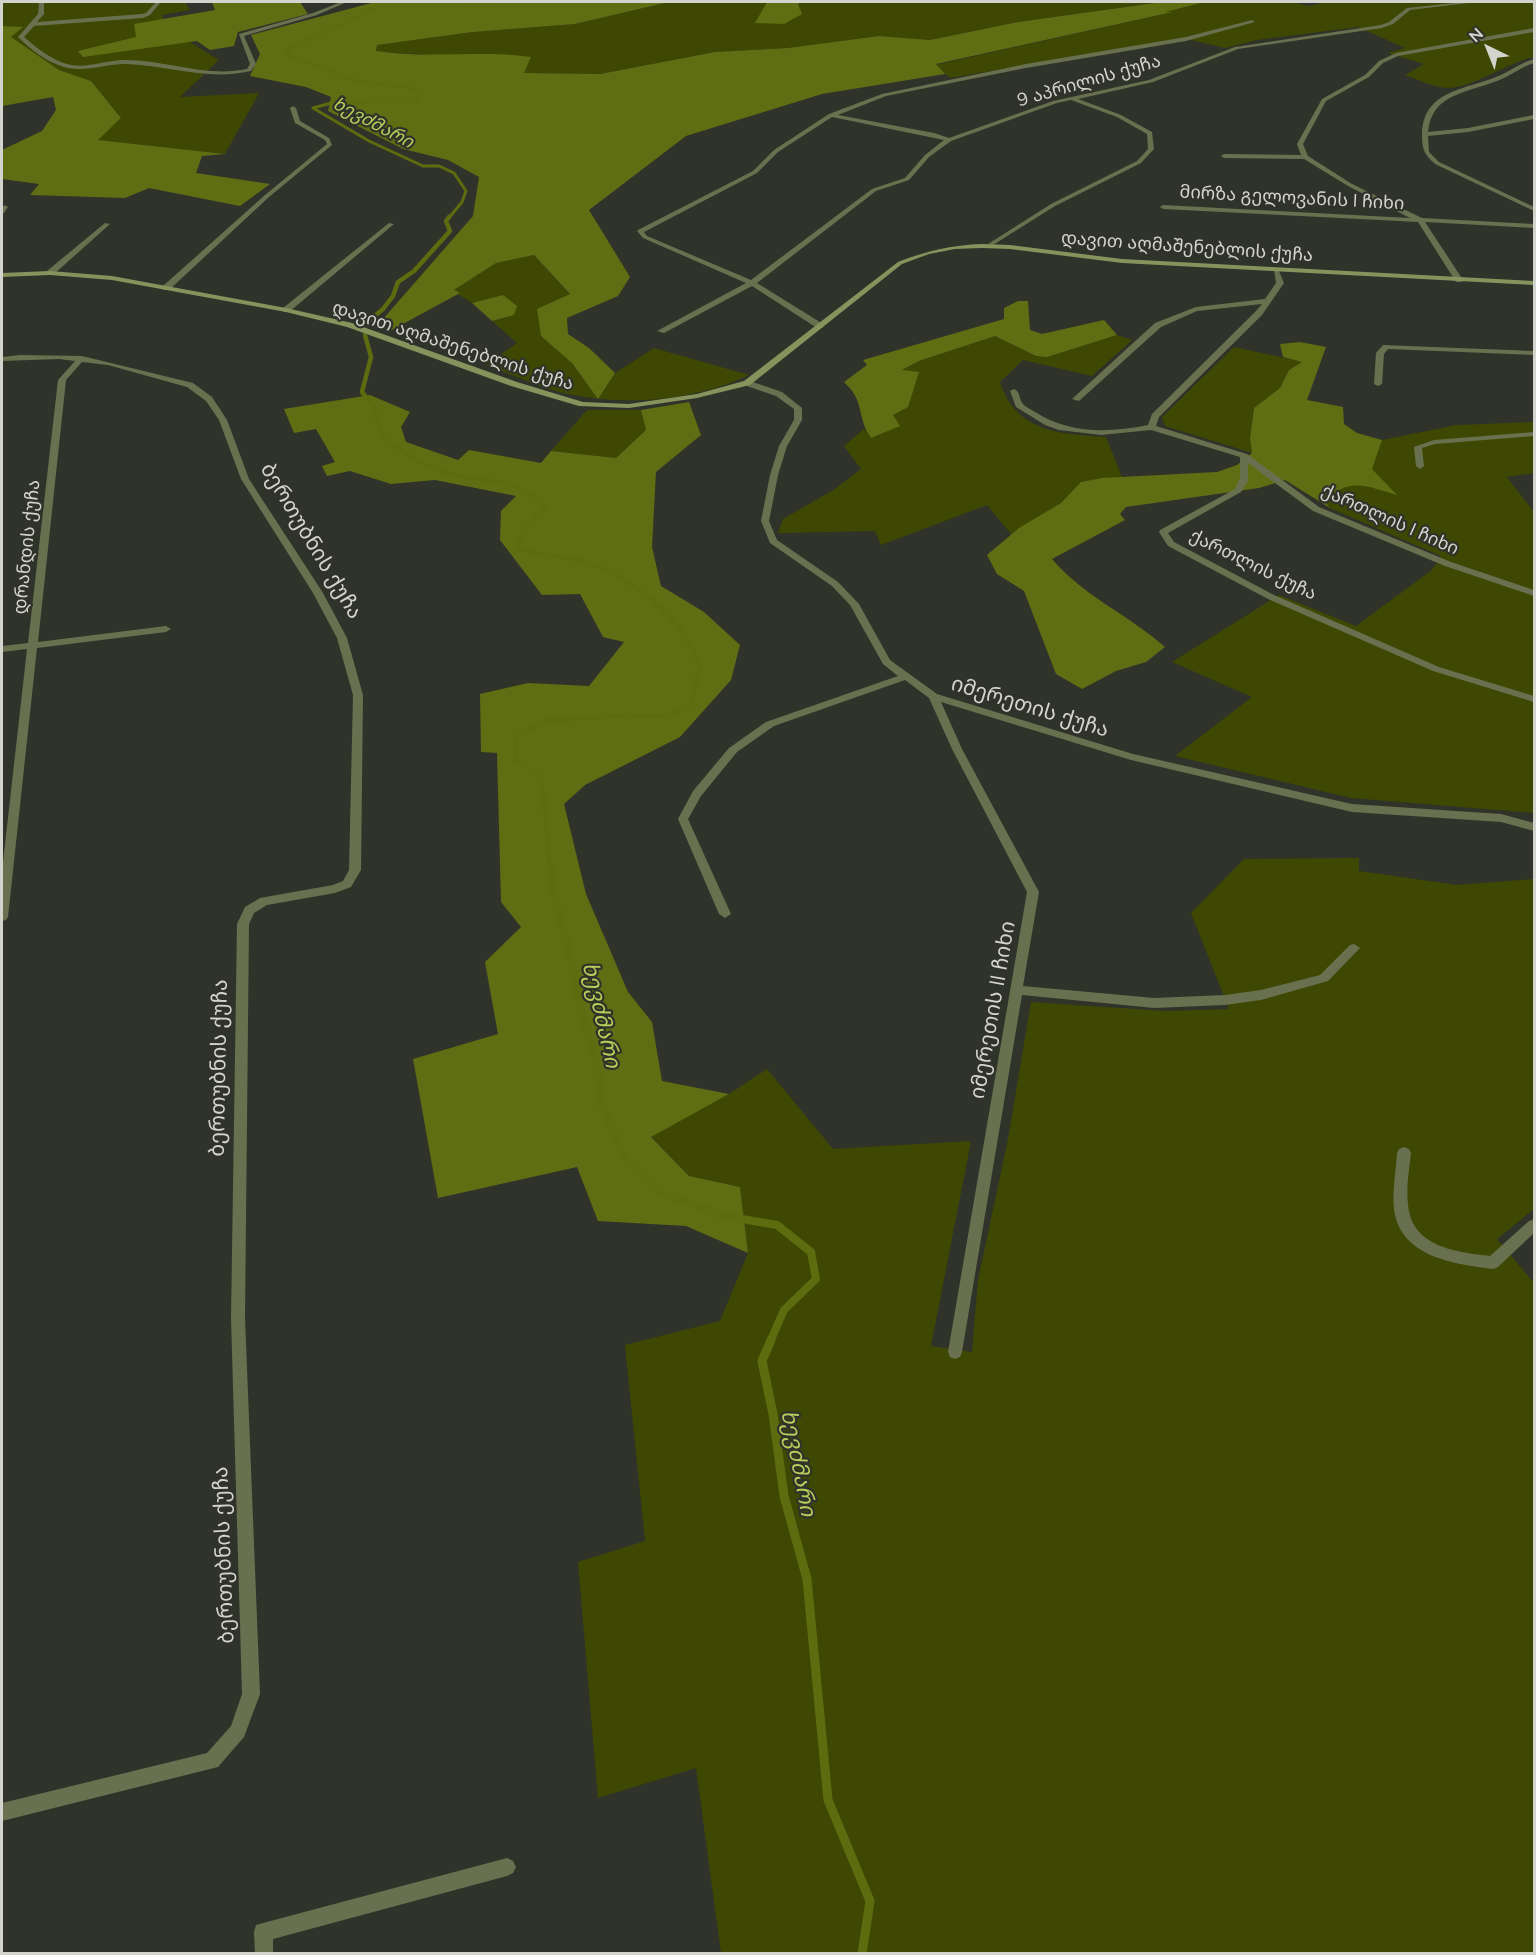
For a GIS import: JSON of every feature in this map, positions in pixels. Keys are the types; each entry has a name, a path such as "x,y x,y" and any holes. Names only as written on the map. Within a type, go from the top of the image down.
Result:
{"street":[{"path":"42,2 41,14 21,37 32,47 70,66 157,63 206,74 238,74 249,70 253,64 242,35 315,14 344,2"},
{"path":"33,24 143,16 158,2"},
{"name":"9 აპრილის ქუჩა","path":"661,331 752,283 874,190 907,179 927,156 949,140 1055,102 1151,81 1237,48 1382,26 1391,23 1409,9 1474,2"},
{"path":"820,326 752,283 645,237 640,231 755,172 776,151 831,115 885,95 1026,66 1186,39 1252,22"},
{"path":"1305,158 1300,144 1324,100 1367,76 1381,62 1415,50 1534,30"},
{"path":"1534,61 1436,102 1423,123 1425,152 1437,163 1534,209"},
{"path":"991,244 1053,205 1139,162 1151,149 1150,133 1119,116 1073,99"},
{"path":"166,288 267,196 330,144 327,139 297,122 292,108"},
{"path":"831,115 949,140"},
{"path":"1425,134 1468,130 1534,117"},
{"path":"1224,156 1305,158 1350,185 1420,220 1459,280"},
{"name":"მირზა გელოვანის I ჩიხი","path":"1163,207 1534,226"},
{"path":"50,273 107,224"},
{"path":"286,310 392,224"},
{"name":"დავით აღმაშენებლის ქუჩა","path":"2,275 50,273 112,278 286,310 349,325 514,384 582,404 629,406 661,402 747,383 900,263 922,252 991,244 1113,261 1534,283"},
{"path":"1151,427 1155,416 1259,313 1265,301 1280,283 1276,270"},
{"path":"1076,399 1158,325 1196,309 1265,301"},
{"path":"1378,384 1380,353 1386,347 1534,353"},
{"path":"2,359 82,358"},
{"name":"დრანდის ქუჩა","path":"2,917 22,718 33,646 62,380 82,358"},
{"name":"ბერთუბნის ქუჩა","path":"2,1812 213,1761 238,1731 251,1694 238,1318 243,924 249,910 264,901 335,889 347,884 355,870 358,696 342,638 318,593 245,479 223,420 209,399 190,385 82,358"},
{"name":"იმერეთის ქუჩა","path":"747,383 779,394 798,408 798,420 783,446 771,487 765,521 772,541 835,584 854,604 886,662 933,696 1131,757 1352,808 1501,818 1534,827"},
{"path":"1014,392 1019,405 1060,427 1089,431 1133,432 1151,427 1244,456"},
{"path":"1420,466 1418,447 1434,442 1534,434"},
{"name":"ქართლის I ჩიხი","path":"1244,456 1316,508 1448,564 1534,593"},
{"name":"ქართლის ქუჩა","path":"1244,456 1244,482 1238,494 1175,521 1162,532 1170,544 1271,597 1436,669 1534,699"},
{"path":"2,649 166,629"},
{"path":"725,914 684,819 697,794 733,750 770,724 907,676"},
{"name":"იმერეთის II ჩიხი","path":"933,696 957,749 1033,892 955,1352"},
{"path":"1016,990 1154,1003 1225,1000 1261,994 1324,978 1354,948"},
{"path":"1404,1153 1402,1214 1415,1239 1444,1256 1493,1263 1534,1225"},
{"path":"264,1953 263,1932 507,1867"}],"green space":[{"path":"2,2 185,2 190,10 162,15 169,29 219,60 180,97 259,93 225,154 97,140 121,118 91,81 59,70 10,37 22,27 2,26"},
{"path":"212,2 300,2 308,14 238,32 234,46 210,50 197,41 83,57 78,51 136,37 134,24 215,10"},
{"path":"375,2 669,2 575,24 473,32 377,45 376,51 415,54 512,55 531,57 524,73 600,74 715,52 788,48 879,36 930,40 1018,22 1162,2 1205,2 1165,12 1173,12 936,64 945,74 822,94 686,136 589,210 630,277 618,296 567,318 568,334 589,348 615,373 598,399 572,363 541,336 537,309 570,294 534,255 496,263 454,290 460,293 390,331 376,327 473,216 479,177 448,160 403,149 328,111 331,97 306,87 250,76 260,54 251,35"},
{"path":"669,2 767,2 756,23 802,2 1162,2 1018,22 930,40 879,36 788,48 715,52 600,74 524,73 437,55 376,52 377,45 473,32 575,24"},
{"path":"767,2 802,2 798,4 802,14 784,24 755,23"},
{"path":"1205,2 1291,2 1310,6 1326,2 1534,2 1534,57 1512,64 1468,84 1446,88 1430,85 1405,75 1424,64 1388,53 1405,48 1358,27 1257,40 1225,48 1183,38 950,78 935,65 1169,13 1162,12"},
{"path":"2,26 23,27 11,37 59,70 91,81 121,118 98,140 225,154 202,156 196,173 270,184 240,206 149,188 125,198 30,195 39,184 2,179 2,150 42,131 56,110 53,97 2,106"},
{"path":"534,255 570,295 541,336 570,361 598,398 615,373 654,348 749,375 685,395 617,400 595,398 562,393 486,365 517,343 492,321 514,315 503,295 472,303 453,291 496,263"},
{"path":"503,295 517,306 514,315 492,321 472,303"},
{"path":"1018,301 1028,301 1030,330 1042,334 1104,320 1117,335 1047,357 1036,356 995,336 919,361 902,370 919,372 908,407 893,415 900,426 871,438 866,430 855,396 844,382 867,365 863,360 1004,319 1004,308"},
{"path":"1117,335 1132,340 1092,376 1023,360 1000,382 1007,399 1017,412 1042,428 1057,432 1106,437 1122,477 1081,482 1061,503 1011,534 987,505 881,545 875,531 778,533 783,519 835,489 861,469 844,446 864,429 871,438 899,426 892,415 918,373 901,371 919,361 995,336 1036,356 1047,357"},
{"path":"1300,342 1326,347 1307,400 1343,407 1344,424 1357,433 1382,440 1372,469 1397,495 1367,487 1351,486 1342,488 1324,500 1330,508 1285,480 1259,488 1126,507 1120,514 1125,520 1052,559 1092,595 1165,647 1146,662 1116,671 1082,689 1056,674 1024,591 997,574 987,555 1019,528 1061,503 1081,482 1102,478 1217,472 1237,465 1252,453 1250,438 1254,408 1280,388 1289,370 1302,362 1283,357 1280,344"},
{"path":"1234,347 1303,362 1289,370 1280,388 1254,408 1250,438 1252,453 1165,426 1162,417"},
{"path":"370,395 410,412 401,427 406,442 458,460 469,450 541,463 551,451 616,458 646,430 641,410 689,402 701,435 656,472 652,547 661,586 704,612 740,645 731,680 680,737 585,785 564,804 586,894 628,992 652,1022 662,1081 729,1094 651,1137 689,1176 740,1187 748,1253 686,1226 598,1221 577,1167 438,1198 413,1059 498,1034 485,962 521,927 501,902 497,753 481,752 480,694 528,683 589,686 624,642 603,637 580,594 542,595 500,540 501,511 516,496 435,480 391,484 350,471 327,476 322,466 335,462 316,429 294,433 284,409"},
{"path":"587,410 641,410 646,430 616,458 551,451"},
{"path":"1534,422 1534,473 1507,477 1534,512 1534,813 1351,798 1175,756 1252,697 1172,662 1279,595 1356,626 1432,570 1441,556 1330,508 1324,500 1342,488 1358,485 1396,494 1371,469 1382,440 1457,425"},
{"path":"1359,858 1359,871 1457,885 1534,879 1534,1209 1497,1239 1534,1283 1534,1953 721,1953 696,1768 598,1798 578,1562 645,1541 625,1345 720,1321 748,1253 740,1187 689,1176 651,1136 729,1094 767,1069 833,1149 971,1141 931,1346 972,1352 978,1280 1008,1139 1031,1002 1165,1011 1229,1009 1191,913 1244,859"}],"waterway":[{"name":"ხევძმარი","path":"390,2 287,49 288,55 354,80 423,90 416,101 335,102 313,108 369,141 423,166 439,166 454,173 466,191 462,202 448,219"},
{"name":"ხევძმარი","path":"460,2 500,2"},
{"name":"ხევძმარი","path":"365,324 383,309 393,296 398,282 414,271 450,231 446,221 449,217"},
{"name":"ხევძმარი","path":"365,335 371,357 362,392 373,406 383,439 428,466 457,475 507,484 519,488 541,502"},
{"name":"ხევძმარი","path":"539,500 546,506 530,524 516,548 532,553 579,560 623,579 650,598 673,621 688,640 700,665 690,705 667,717 629,715 544,721 517,735 515,760 535,773 542,790 550,868"},
{"name":"ხევძმარი","path":"550,866 553,892 568,947 580,1008 595,1057 602,1105 623,1156 662,1193 724,1216 777,1225 811,1252 816,1279 784,1310 770,1342"},
{"name":"ხევძმარი","path":"771,1340 762,1361 773,1414 784,1496 807,1579 828,1800 870,1901 862,1954"}]}
